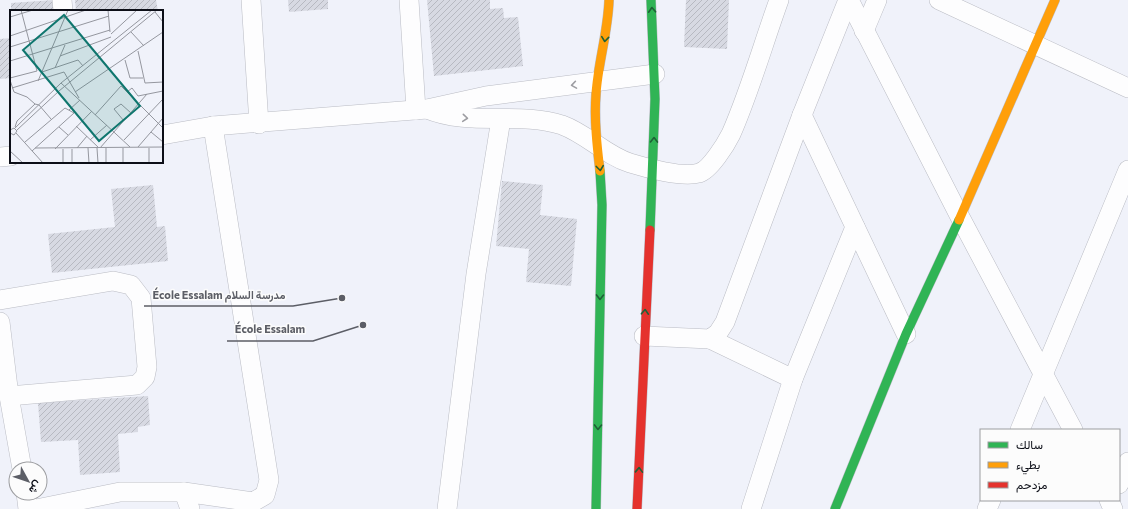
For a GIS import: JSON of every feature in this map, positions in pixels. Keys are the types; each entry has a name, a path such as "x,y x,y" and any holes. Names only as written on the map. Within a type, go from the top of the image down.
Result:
{"street":[{"path":"62,0 63,10"},
{"path":"251,0 259,124"},
{"path":"409,0 421,110"},
{"path":"596,509 602,206 594,105 605,44 608,0"},
{"path":"637,509 644,336 654,168 655,74 651,0"},
{"path":"421,110 453,117 550,122 580,133 613,155 630,163 686,175 700,173 712,162 730,135 779,0"},
{"path":"849,0 960,217 1072,429"},
{"path":"710,339 718,333 725,322 802,115 849,0"},
{"path":"864,31 878,0"},
{"path":"939,0 1128,88"},
{"path":"835,509 906,334 960,217 1055,0"},
{"path":"163,135 213,126 259,124 421,110 486,96 655,74"},
{"path":"802,115 906,334"},
{"path":"447,509 476,274 500,119"},
{"path":"36,509 120,492 187,501 253,502 265,495 269,480 213,126"},
{"path":"0,157 10,156"},
{"path":"1020,429 1128,170"},
{"path":"751,509 793,379 855,227"},
{"path":"0,300 113,281 131,285 141,298 147,367 145,377 137,385 10,396"},
{"path":"0,322 21,461"},
{"path":"644,336 710,339 793,379"},
{"path":"1120,482 1128,462"}],"building":[{"path":"54,0 55,10 11,10 11,3"},
{"path":"75,0 156,0 158,10 76,10"},
{"path":"288,0 328,0 328,9 289,12"},
{"path":"427,0 490,0 490,9 503,8 504,18 518,17 523,66 434,76"},
{"path":"686,0 729,0 727,49 684,47"},
{"path":"10,38 10,78 0,79 0,39"},
{"path":"502,181 543,185 540,215 577,219 571,286 526,282 529,249 496,246"},
{"path":"153,185 157,227 165,226 168,261 52,273 48,234 115,227 111,189"},
{"path":"148,396 150,425 138,427 138,432 118,434 120,472 80,475 78,440 41,442 38,403"}],"traffic: fast":[{"path":"650,230 655,99 651,0"},
{"path":"596,509 602,205 600,171"},
{"path":"835,509 906,334 959,220"}],"traffic: slow":[{"path":"600,171 595,104 597,82 607,24 609,0"},
{"path":"959,220 1055,0"}],"traffic: jam":[{"path":"637,509 650,230"}],"place":[{"name":"École Essalam مدرسة السلام","path":"342,298"},
{"name":"École Essalam","path":"363,325"}]}
